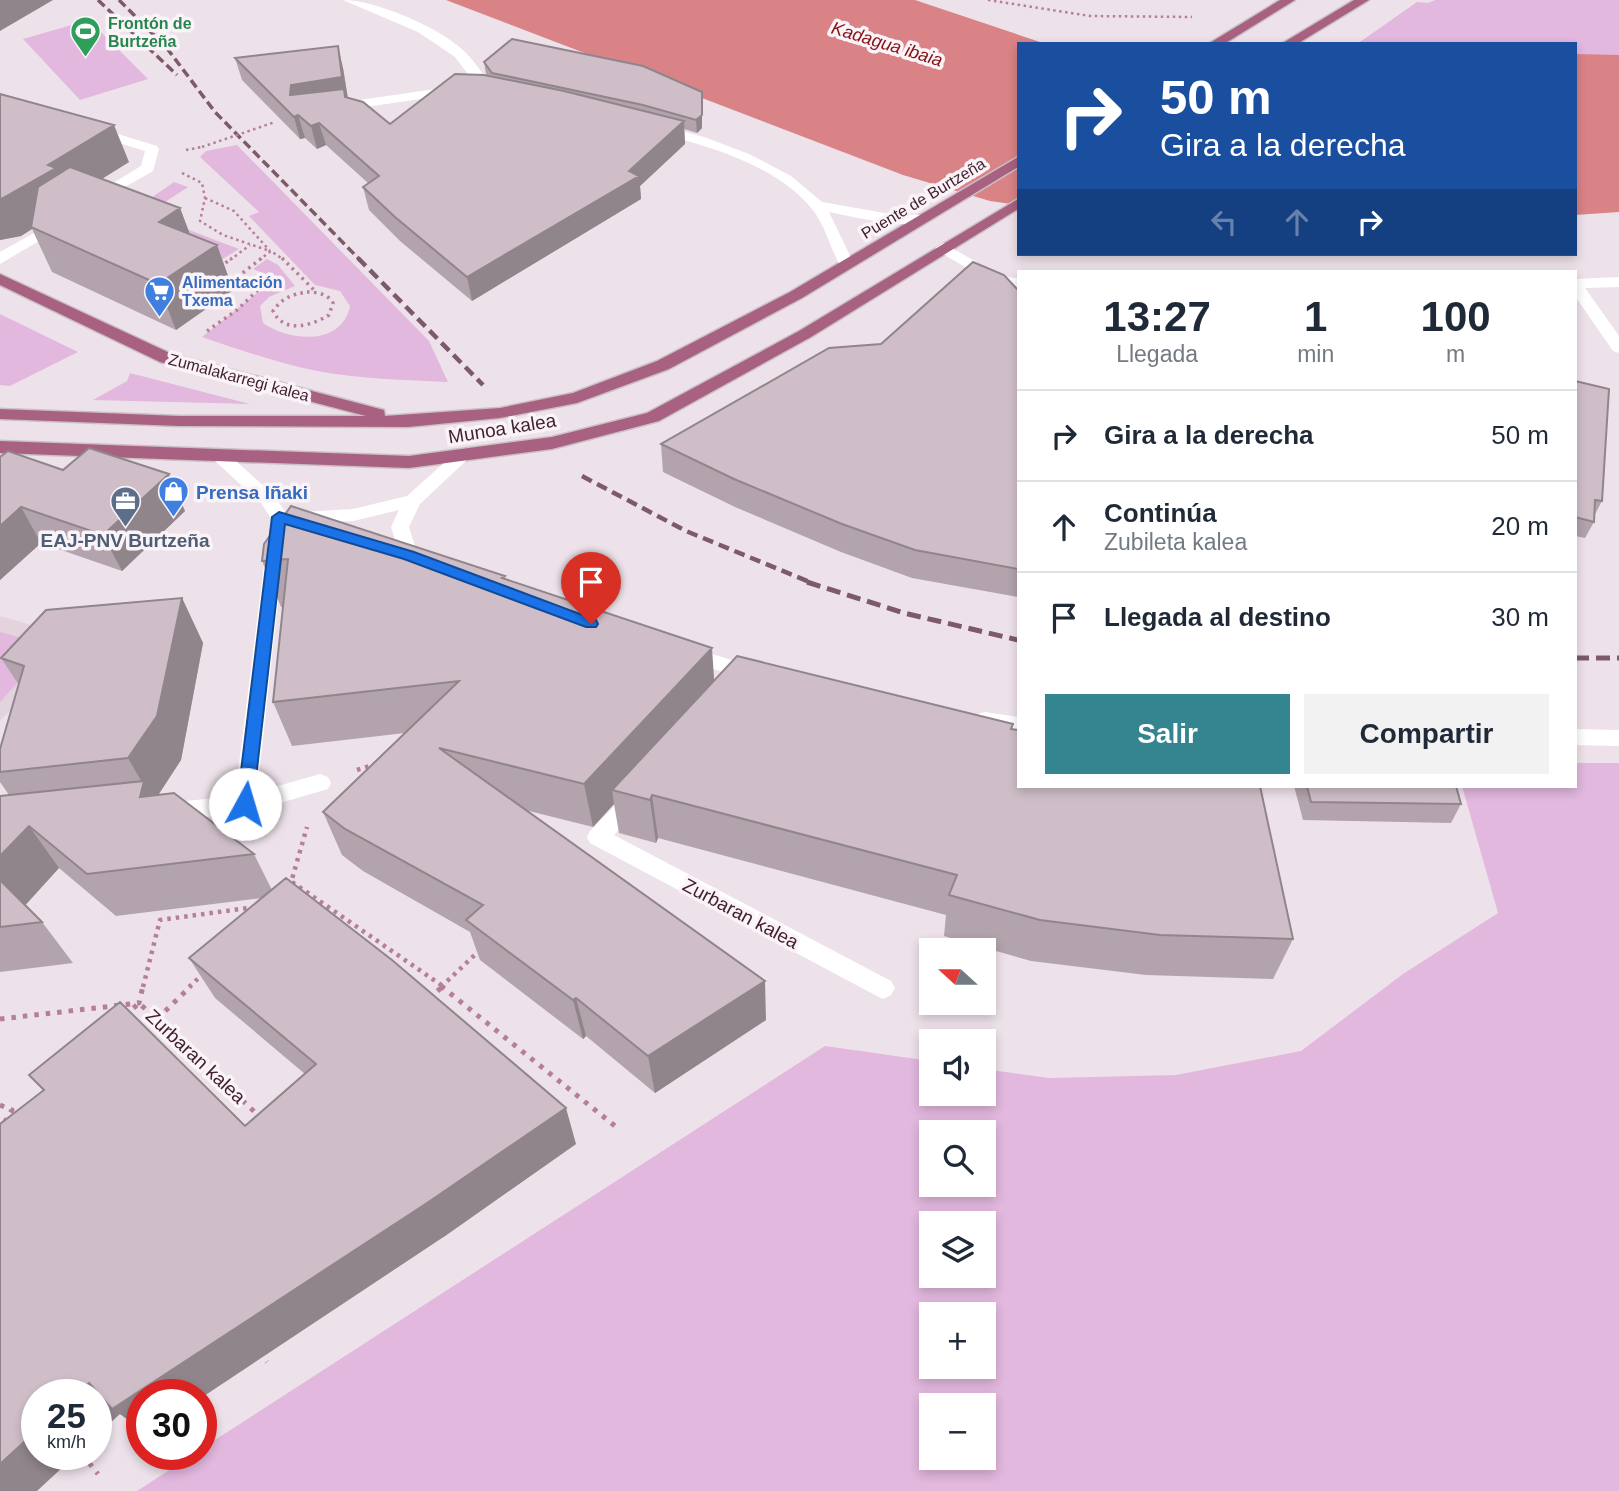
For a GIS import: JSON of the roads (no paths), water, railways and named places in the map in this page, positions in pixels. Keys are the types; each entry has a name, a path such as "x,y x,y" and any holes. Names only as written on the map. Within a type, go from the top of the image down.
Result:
{"main road":[{"path":"1217,42 1289,0"},
{"path":"1290,42 1363,0"},
{"name":"Puente de Burtzeña","path":"846,264 1017,162"},
{"name":"Munoa kalea","path":"0,447 410,462 552,443 653,417 805,334 1017,205"},
{"name":"Munoa kalea","path":"0,414 179,421 408,422 500,413 577,398 663,365 796,295 846,264"},
{"name":"Zumalakarregi kalea","path":"0,279 166,358 408,422"}],"street":[{"path":"303,113 459,90 493,92 460,54 422,29 349,0"},
{"path":"640,125 718,147 785,178 817,206 846,264"},
{"path":"0,259 148,168 152,149 90,129"},
{"path":"817,206 890,218 922,219"},
{"path":"943,248 1017,292"},
{"path":"999,281 1017,283"},
{"path":"1577,284 1619,282"},
{"path":"1577,287 1619,348"},
{"path":"221,457 268,499 279,517 245,804"},
{"path":"409,556 400,527 413,502 461,457"},
{"path":"279,517 353,515 413,502"},
{"path":"279,517 331,533"},
{"path":"383,548 434,565"},
{"path":"662,646 776,679"},
{"path":"732,692 750,673"},
{"path":"964,717 1017,725"},
{"path":"1577,737 1619,738"},
{"name":"Zurbaran kalea","path":"656,778 598,837 883,988"},
{"path":"150,814 245,804 320,783"}],"water":[{"name":"Kadagua ibaia","path":"446,0 915,0 1040,42 1017,42 1017,205 990,201 903,175"},
{"path":"1577,54 1619,55 1619,212 1577,215"}],"railway":[{"path":"98,0 177,75"},
{"path":"119,0 166,47 215,112 360,260"},
{"path":"358,258 483,385"},
{"path":"582,476 686,531 812,583"},
{"path":"807,582 904,613 1017,640"},
{"path":"1577,658 1619,658"}],"place":[{"name":"Frontón de Burtzeña","path":"85,59"},
{"name":"Alimentación Txema","path":"159,318"},
{"name":"Prensa Iñaki","path":"173,519"},
{"name":"EAJ-PNV Burtzeña","path":"125,528"}]}
